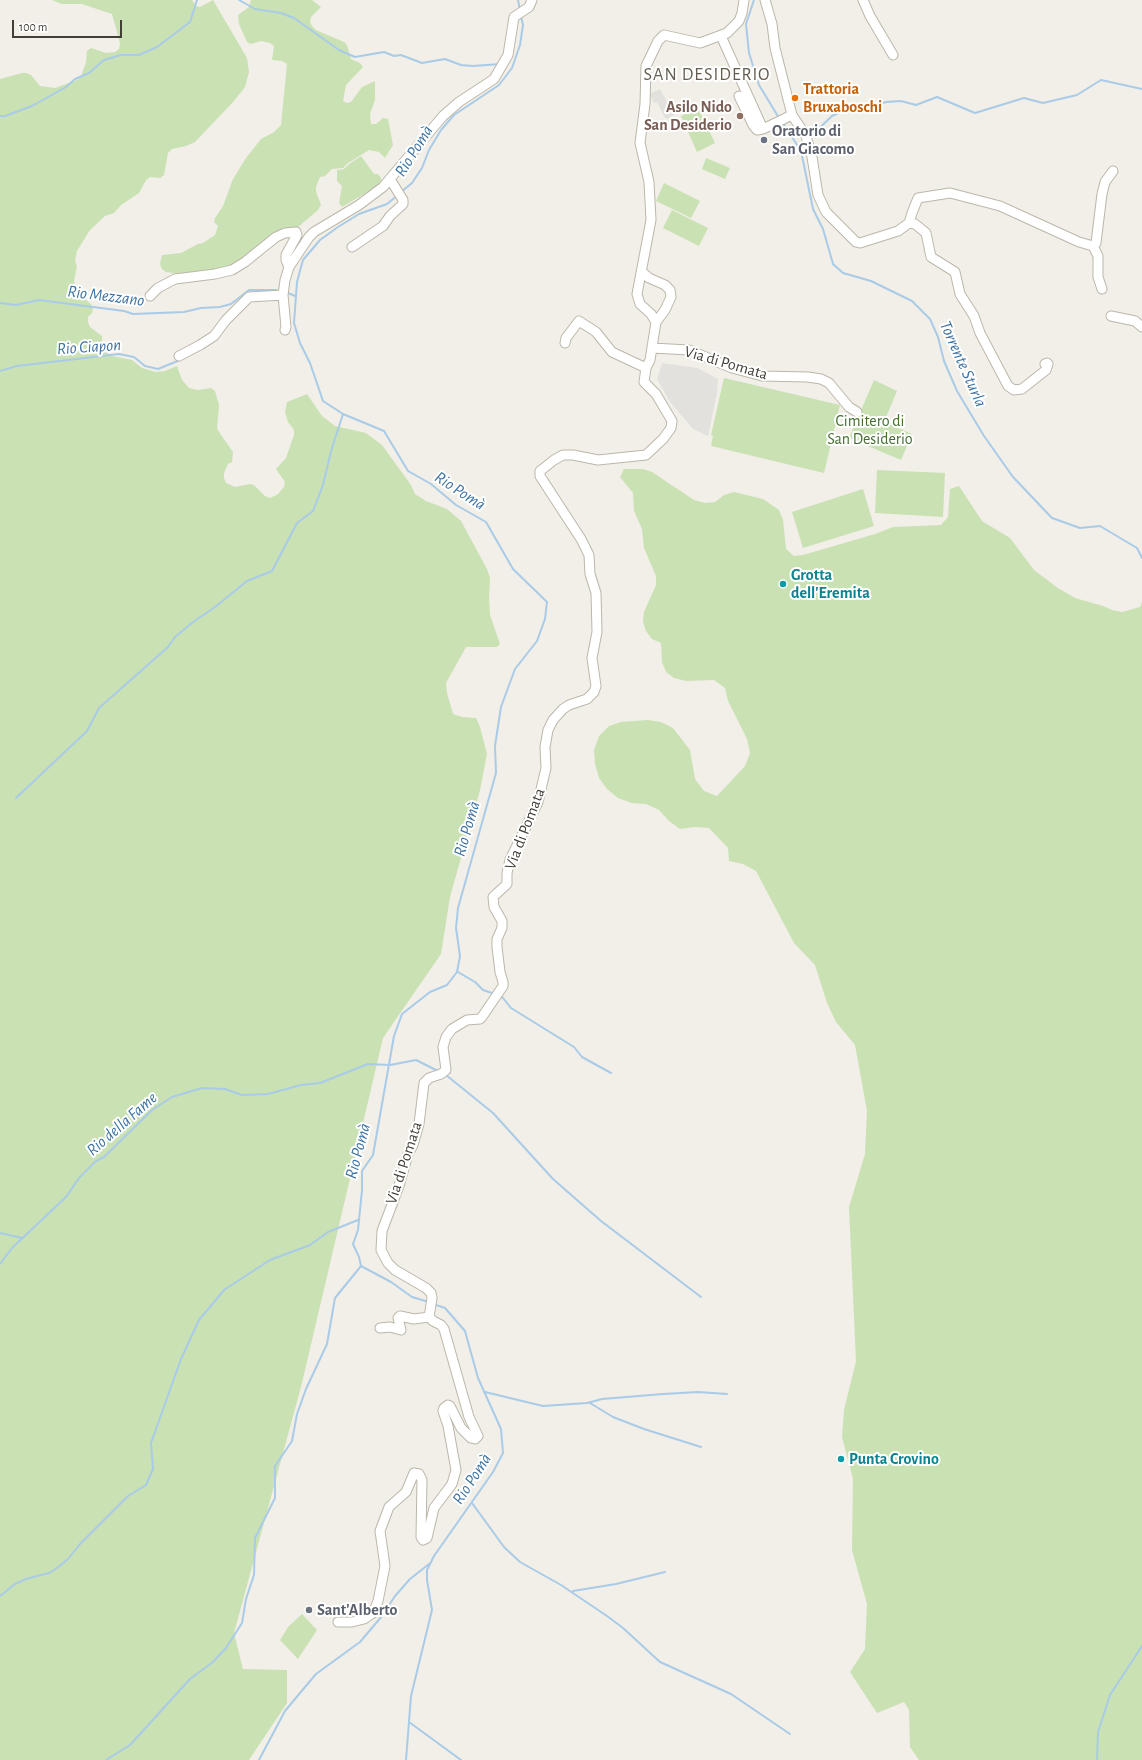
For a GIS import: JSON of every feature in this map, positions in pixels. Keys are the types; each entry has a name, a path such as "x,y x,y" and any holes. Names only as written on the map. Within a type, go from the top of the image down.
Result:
{"street":[{"path":"285,330 283,294 285,280 289,267 314,232 383,187 443,116 459,102 492,82 499,74 504,64 512,40 514,17 527,9 532,0"},
{"path":"642,272 649,278 665,285 670,290 671,297 665,310 656,322 651,314 640,304 637,294 651,220 649,182 640,143 645,109 646,64 658,41 664,35 696,43 705,42 721,36 732,29 739,21 744,0"},
{"path":"765,0 772,24 775,48 789,117 807,139 812,157 816,196 826,212 857,243 897,232 909,223 918,198 950,193 1006,208 1079,242 1093,246 1098,256 1098,277 1102,289"},
{"path":"863,0 870,16 893,56"},
{"path":"721,36 763,129"},
{"path":"740,96 753,125 757,130 776,124 789,117"},
{"path":"1093,246 1096,243 1103,188 1105,182 1113,171"},
{"path":"352,247 385,223 402,205 403,200 390,179"},
{"path":"909,223 914,224 926,233 931,257 955,272 960,294 974,316 980,333 1008,386 1014,390 1022,389 1046,370 1048,364 1044,364"},
{"path":"150,296 158,288 175,279 215,274 232,270 245,262 276,237 285,233 296,232 297,235 286,255 286,260 289,267"},
{"path":"179,356 214,336 226,320 249,297 283,294"},
{"path":"1111,316 1138,324"},
{"path":"565,343 566,338 579,321 596,332 612,352 646,368"},
{"name":"Via di Pomata","path":"430,1313 432,1298 429,1290 388,1263 381,1250 382,1231 399,1186 408,1154 413,1145 419,1124 424,1082 446,1070 443,1047 446,1037 452,1028 467,1020 480,1019 502,989 504,982 500,972 497,939 502,928 502,921 494,907 493,897 507,884 506,873 510,860 538,802 546,768 545,741 548,730 553,720 563,709 569,705 587,699 594,692 596,686 592,658 597,632 596,593 590,574 589,555 581,539 540,476 540,471 563,455 573,455 598,460 643,456 650,453 667,434 672,424 656,394 644,382 646,368 650,360 656,322"},
{"name":"Via di Pomata","path":"652,348 690,350 732,368 762,376 808,377 821,379 829,383 849,407 858,412"},
{"path":"338,1622 352,1622 364,1619 373,1613 378,1602 385,1566 380,1535 382,1527 389,1507 406,1492 412,1475 416,1473 419,1474 422,1480 421,1537 423,1540 427,1538 434,1508 452,1484 456,1470 448,1426 445,1421 443,1411 444,1408 448,1405 450,1406 461,1428 471,1438 475,1440 478,1436 469,1417 444,1329 441,1325 432,1321 430,1313 414,1319 400,1316 401,1330 390,1327 380,1328"}],"green space":[{"path":"52,0 192,0 196,6 200,7 213,0 247,58 249,72 245,87 234,101 195,142 186,146 172,149 168,153 164,175 160,178 150,177 146,180 139,193 121,205 114,213 105,216 90,230 77,251 75,261 77,266 74,281 75,286 80,295 91,304 93,309 92,313 88,317 88,322 90,327 102,336 102,350 112,356 132,360 142,368 156,372 165,371 177,366 182,380 189,388 198,390 211,388 215,391 219,405 217,429 233,452 232,462 228,464 224,473 224,478 226,483 235,487 250,484 254,485 265,496 270,498 278,494 284,487 285,482 276,469 286,458 294,435 294,430 288,422 285,412 287,402 307,394 322,416 335,426 366,433 382,445 411,485 415,494 426,501 447,509 461,521 487,569 490,578 490,615 500,644 497,647 466,647 446,683 447,693 453,714 462,717 476,718 487,754 480,790 450,897 441,954 383,1038 301,1387 234,1633 243,1669 287,1670 287,1703 249,1760 0,1760 0,79 26,73 31,75 40,86 55,88 77,80 81,76 86,62 87,51 91,48 106,53 115,52 119,49 120,43 112,14 82,4 62,4"},
{"path":"251,0 312,0 321,7 311,17 310,22 312,26 316,30 344,42 347,45 351,59 360,63 363,67 346,85 343,101 347,103 351,102 362,87 375,81 375,100 370,114 371,124 376,124 383,118 388,119 393,145 385,158 379,152 369,150 348,163 343,168 332,169 325,176 320,177 316,187 316,192 321,205 318,210 297,228 227,269 179,274 166,272 162,269 160,264 162,255 181,253 203,243 215,235 218,226 214,222 215,218 223,206 233,179 246,158 261,139 274,132 281,125 287,64 282,61 272,60 274,46 270,43 261,41 251,44 247,42 239,24 238,15 249,7"},
{"path":"698,108 715,143 697,152 681,116"},
{"path":"361,156 374,174 378,174 381,178 381,184 342,207 339,203 342,186 337,181 337,170 344,169"},
{"path":"706,158 730,168 725,179 702,169"},
{"path":"664,183 700,201 691,218 656,201"},
{"path":"672,210 708,228 699,246 663,228"},
{"path":"724,378 840,405 824,473 711,446 713,436 711,435"},
{"name":"Cimitero di San Desiderio","path":"874,380 897,391 884,422 912,434 901,460 849,438"},
{"path":"624,469 643,469 652,472 694,500 705,503 715,502 724,495 734,492 763,499 779,510 783,520 786,549 794,556 803,555 875,534 893,527 941,525 948,517 950,489 959,486 982,521 1010,538 1034,570 1058,588 1075,598 1122,612 1140,607 1142,602 1142,1760 919,1760 910,1747 909,1710 904,1702 877,1713 850,1672 865,1649 867,1604 852,1550 853,1479 842,1437 844,1410 856,1361 849,1207 865,1154 867,1111 855,1045 836,1022 827,1003 815,965 794,943 756,871 743,864 729,861 728,848 709,828 695,827 680,829 669,821 659,810 646,804 632,803 618,798 607,789 599,778 595,764 594,750 599,736 609,726 621,722 648,720 661,722 673,728 690,750 695,779 704,791 717,796 745,766 750,753 747,739 728,701 725,688 714,680 686,681 674,678 666,672 662,662 661,643 652,639 646,631 643,622 644,612 656,585 656,576 644,548 642,529 634,511 633,493 620,477"},
{"path":"877,470 945,473 943,517 875,513"},
{"path":"863,489 874,526 803,548 792,512"},
{"path":"302,1614 317,1630 298,1659 280,1640 288,1627"}],"shaded area":[{"path":"660,89 674,115 668,119 665,118 657,102 654,103 651,97 651,93"},
{"path":"662,363 697,368 718,379 717,393 708,436 693,429 670,402 657,379"}],"waterway":[{"path":"0,116 5,116 32,106 66,87 75,79 89,73 104,60 121,55 139,55 157,47 190,22 197,0"},
{"path":"239,0 255,9 281,13 294,18 339,50 355,57 384,52 394,56 401,55 422,63 445,59 461,65 473,66 500,64"},
{"name":"Rio Pomà","path":"518,0 520,10"},
{"name":"Torrente Sturla","path":"754,0 746,24 749,53 759,85 779,118"},
{"name":"Rio Pomà","path":"401,192 412,183 422,168 429,150 441,130 454,115 499,85 512,68 520,45 523,25 521,16"},
{"path":"810,137 832,116 850,107 873,106 886,102 901,101 916,105 937,97 975,113 1024,98 1043,103 1077,95 1101,80 1142,89"},
{"name":"Torrente Sturla","path":"783,123 801,151 813,209 823,229 833,264 843,273 871,281 912,301 930,319 938,337 944,361 957,391 984,436 1013,477 1052,518 1080,528 1100,526 1137,548 1142,558"},
{"path":"798,145 805,141"},
{"name":"Rio Pomà","path":"398,195 387,204 359,214 338,227 320,240 303,260 297,282 294,323 300,343 310,363 323,401 343,414 384,431 408,471 431,484 456,505 486,522 513,569 547,602 545,619 537,641 515,669 501,707 495,746 496,773 458,908 456,928 460,956 457,972 447,985 430,992 402,1014 394,1036 373,1155 362,1171 362,1190 358,1230 353,1244 361,1266 391,1282 412,1297 429,1302"},
{"name":"Rio Mezzano","path":"0,303 16,305 39,300 124,311 133,314 184,312 231,304 249,290 277,290"},
{"name":"Rio Mezzano","path":"288,293 295,296"},
{"name":"Rio Ciapon","path":"196,352 208,345"},
{"name":"Rio Ciapon","path":"0,371 17,366 119,354 134,357 145,366 158,369 180,360"},
{"path":"16,798 87,731 99,708 168,647 175,637 247,581 272,571 297,523 313,511 323,485 331,451 343,414"},
{"path":"458,972 475,982 483,990 495,994"},
{"path":"499,996 503,998 511,1008 574,1047 582,1057 611,1073"},
{"name":"Rio della Fame","path":"0,1264 12,1248 66,1197 79,1178 96,1161 104,1157 152,1110 172,1097 202,1088 225,1089 242,1095 268,1094 301,1085 320,1083 368,1064 390,1065 416,1060 440,1072"},
{"path":"446,1075 493,1113 553,1179 601,1221 701,1297"},
{"path":"0,1596 15,1584 26,1579 49,1573 57,1568 68,1559 80,1544 128,1496 146,1485 153,1469 151,1443 181,1359 199,1320 224,1290 270,1260 310,1245 328,1232 358,1220"},
{"path":"0,1233 22,1238"},
{"path":"106,1760 130,1745 190,1679 213,1662 226,1648 242,1623 246,1599 254,1575 255,1538 275,1498 275,1466 292,1441 297,1414 306,1389 327,1344 335,1298 361,1266"},
{"name":"Rio Pomà","path":"406,1760 411,1696 432,1610 427,1580 427,1570 434,1556 493,1472 503,1453 501,1429 478,1378 465,1331 445,1308 433,1304"},
{"path":"485,1392 543,1406 587,1403 602,1399 663,1394 698,1392 727,1394"},
{"path":"590,1403 613,1417 644,1429 701,1447"},
{"path":"472,1503 504,1547 520,1562 561,1585 607,1616 623,1628 660,1662 731,1694 790,1734"},
{"path":"259,1760 285,1711 316,1674 360,1642 410,1579 429,1564"},
{"path":"573,1591 616,1584 665,1572"},
{"path":"1097,1760 1098,1732 1110,1695 1142,1646"},
{"path":"409,1722 461,1760"}],"place":[{"name":"Trattoria Bruxaboschi","path":"795,98"},
{"name":"Asilo Nido San Desiderio","path":"740,116"},
{"name":"Oratorio di San Giacomo","path":"764,140"},
{"name":"Grotta dell'Eremita","path":"783,584"},
{"name":"Punta Crovino","path":"841,1459"},
{"name":"Sant'Alberto","path":"309,1610"}],"district":[{"name":"SAN DESIDERIO","path":"707,75"}]}
